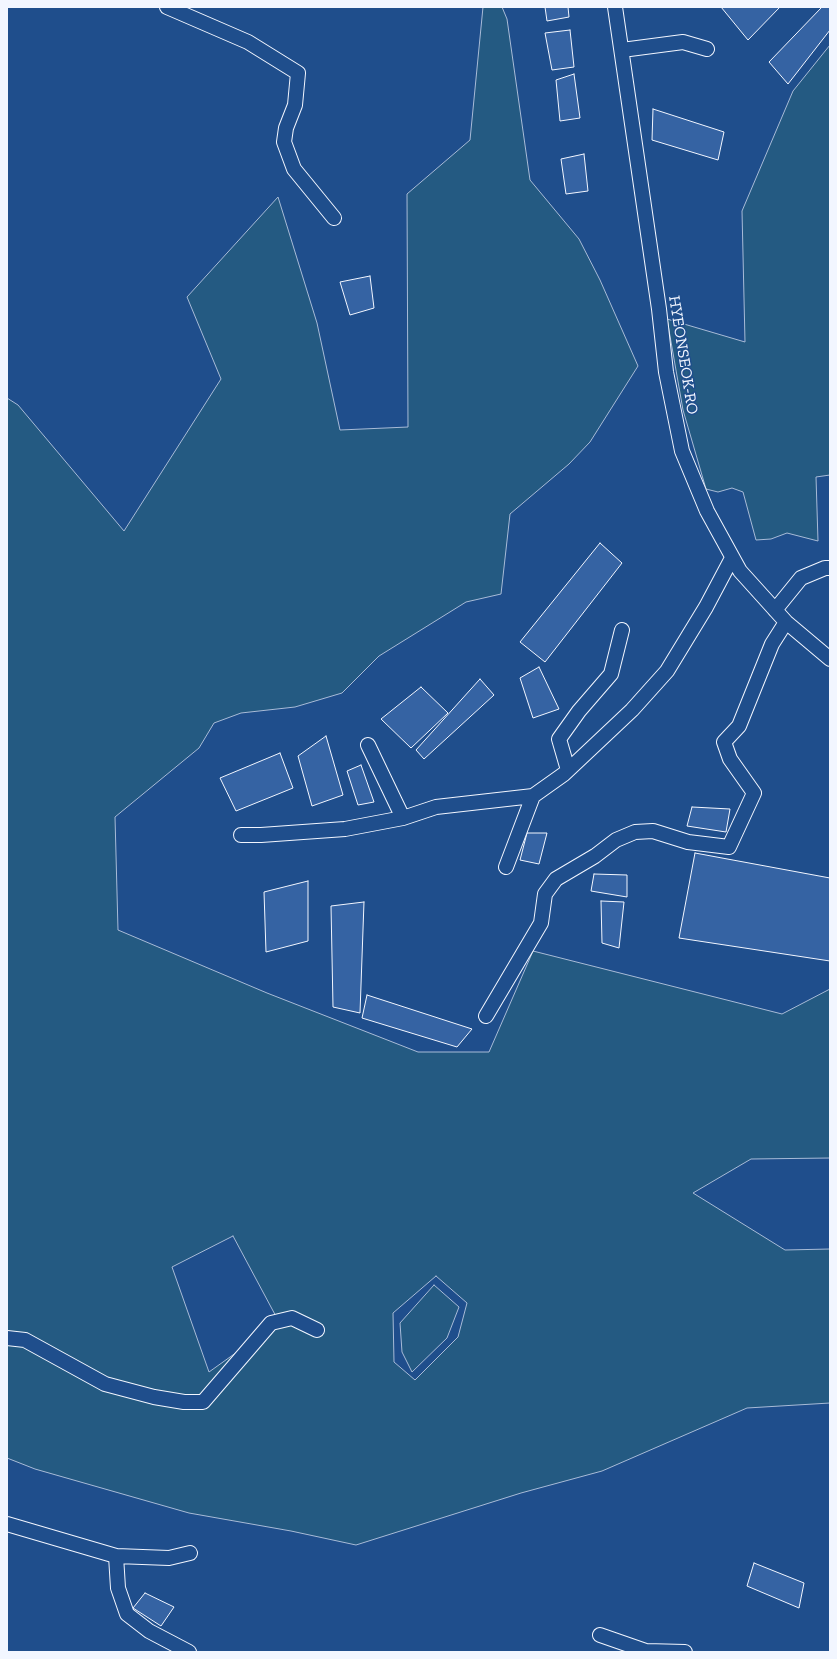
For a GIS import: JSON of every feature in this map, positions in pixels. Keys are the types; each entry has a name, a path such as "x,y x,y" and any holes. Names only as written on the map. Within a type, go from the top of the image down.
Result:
{"street":[{"path":"167,7 248,42 298,72 295,104 286,128 284,142 294,169 334,218"},
{"name":"HYEONSEOK-RO","path":"615,7 659,309 666,372 682,451 707,511 740,571 786,622 830,659"},
{"path":"622,50 683,42 707,49"},
{"path":"241,834 261,835 345,829 403,818 436,807 533,796 568,770 632,710 668,671 706,607 732,558"},
{"path":"775,610 801,578 825,568 830,568"},
{"path":"486,1016 541,924 545,894 556,879 594,856 616,840 635,832 653,831 688,842 729,847 754,793 730,759 724,742 740,726 772,644 786,622"},
{"path":"568,770 559,739 579,711 611,674 622,630"},
{"path":"368,745 403,818"},
{"path":"506,867 533,796"},
{"path":"7,1338 25,1340 105,1384 154,1397 184,1402 203,1402 251,1349 271,1323 292,1318 318,1330"},
{"path":"7,1524 116,1556 169,1558 190,1553"},
{"path":"116,1556 118,1588 128,1614 149,1631 188,1652"},
{"path":"600,1635 646,1651 685,1652"}],"shaded area":[{"path":"483,7 502,7 507,19 530,180 579,239 600,280 638,366 590,442 569,464 510,514 501,594 466,602 379,656 342,693 295,707 241,713 214,723 199,748 115,817 118,930 267,993 418,1052 489,1052 533,951 782,1014 830,989 830,1158 751,1159 693,1193 785,1250 830,1249 830,1403 747,1408 602,1471 521,1493 356,1545 291,1531 189,1513 35,1469 7,1458 7,398 18,405 124,531 221,379 187,297 278,197 317,323 340,430 408,427 407,194 470,140","holes":["233,1236 279,1322 209,1372 172,1267","436,1276 467,1303 458,1337 415,1380 394,1362 393,1313"]},
{"path":"830,45 830,475 816,477 818,541 787,533 771,539 756,540 743,492 732,488 718,492 706,489 683,410 667,319 745,342 742,211 793,91"},
{"path":"434,1285 459,1307 447,1338 412,1372 402,1352 400,1323"}],"building":[{"path":"545,7 568,7 569,17 547,21"},
{"path":"721,7 780,7 748,40"},
{"path":"822,7 830,7 830,30 788,84 769,62"},
{"path":"570,30 574,67 552,70 545,33"},
{"path":"574,74 580,118 560,121 556,80"},
{"path":"653,109 724,132 718,160 652,140"},
{"path":"584,154 588,191 566,194 561,159"},
{"path":"370,276 374,308 350,315 340,282"},
{"path":"600,543 622,563 545,662 520,642"},
{"path":"539,667 559,709 533,718 520,678"},
{"path":"480,679 494,695 424,759 416,750"},
{"path":"421,687 448,713 411,748 381,719"},
{"path":"326,736 343,795 312,806 298,756"},
{"path":"280,753 293,788 236,811 220,778"},
{"path":"361,765 374,802 358,805 347,771"},
{"path":"692,807 730,809 726,832 687,826"},
{"path":"527,833 547,833 539,864 520,860"},
{"path":"695,853 830,878 830,961 679,938"},
{"path":"594,874 627,875 627,897 591,891"},
{"path":"308,881 308,941 266,952 264,892"},
{"path":"601,901 624,902 619,948 602,943"},
{"path":"364,902 360,1013 333,1007 331,906"},
{"path":"367,995 472,1029 457,1047 362,1018"},
{"path":"754,1563 804,1583 799,1608 747,1586"},
{"path":"145,1593 174,1607 161,1626 133,1608"}]}
